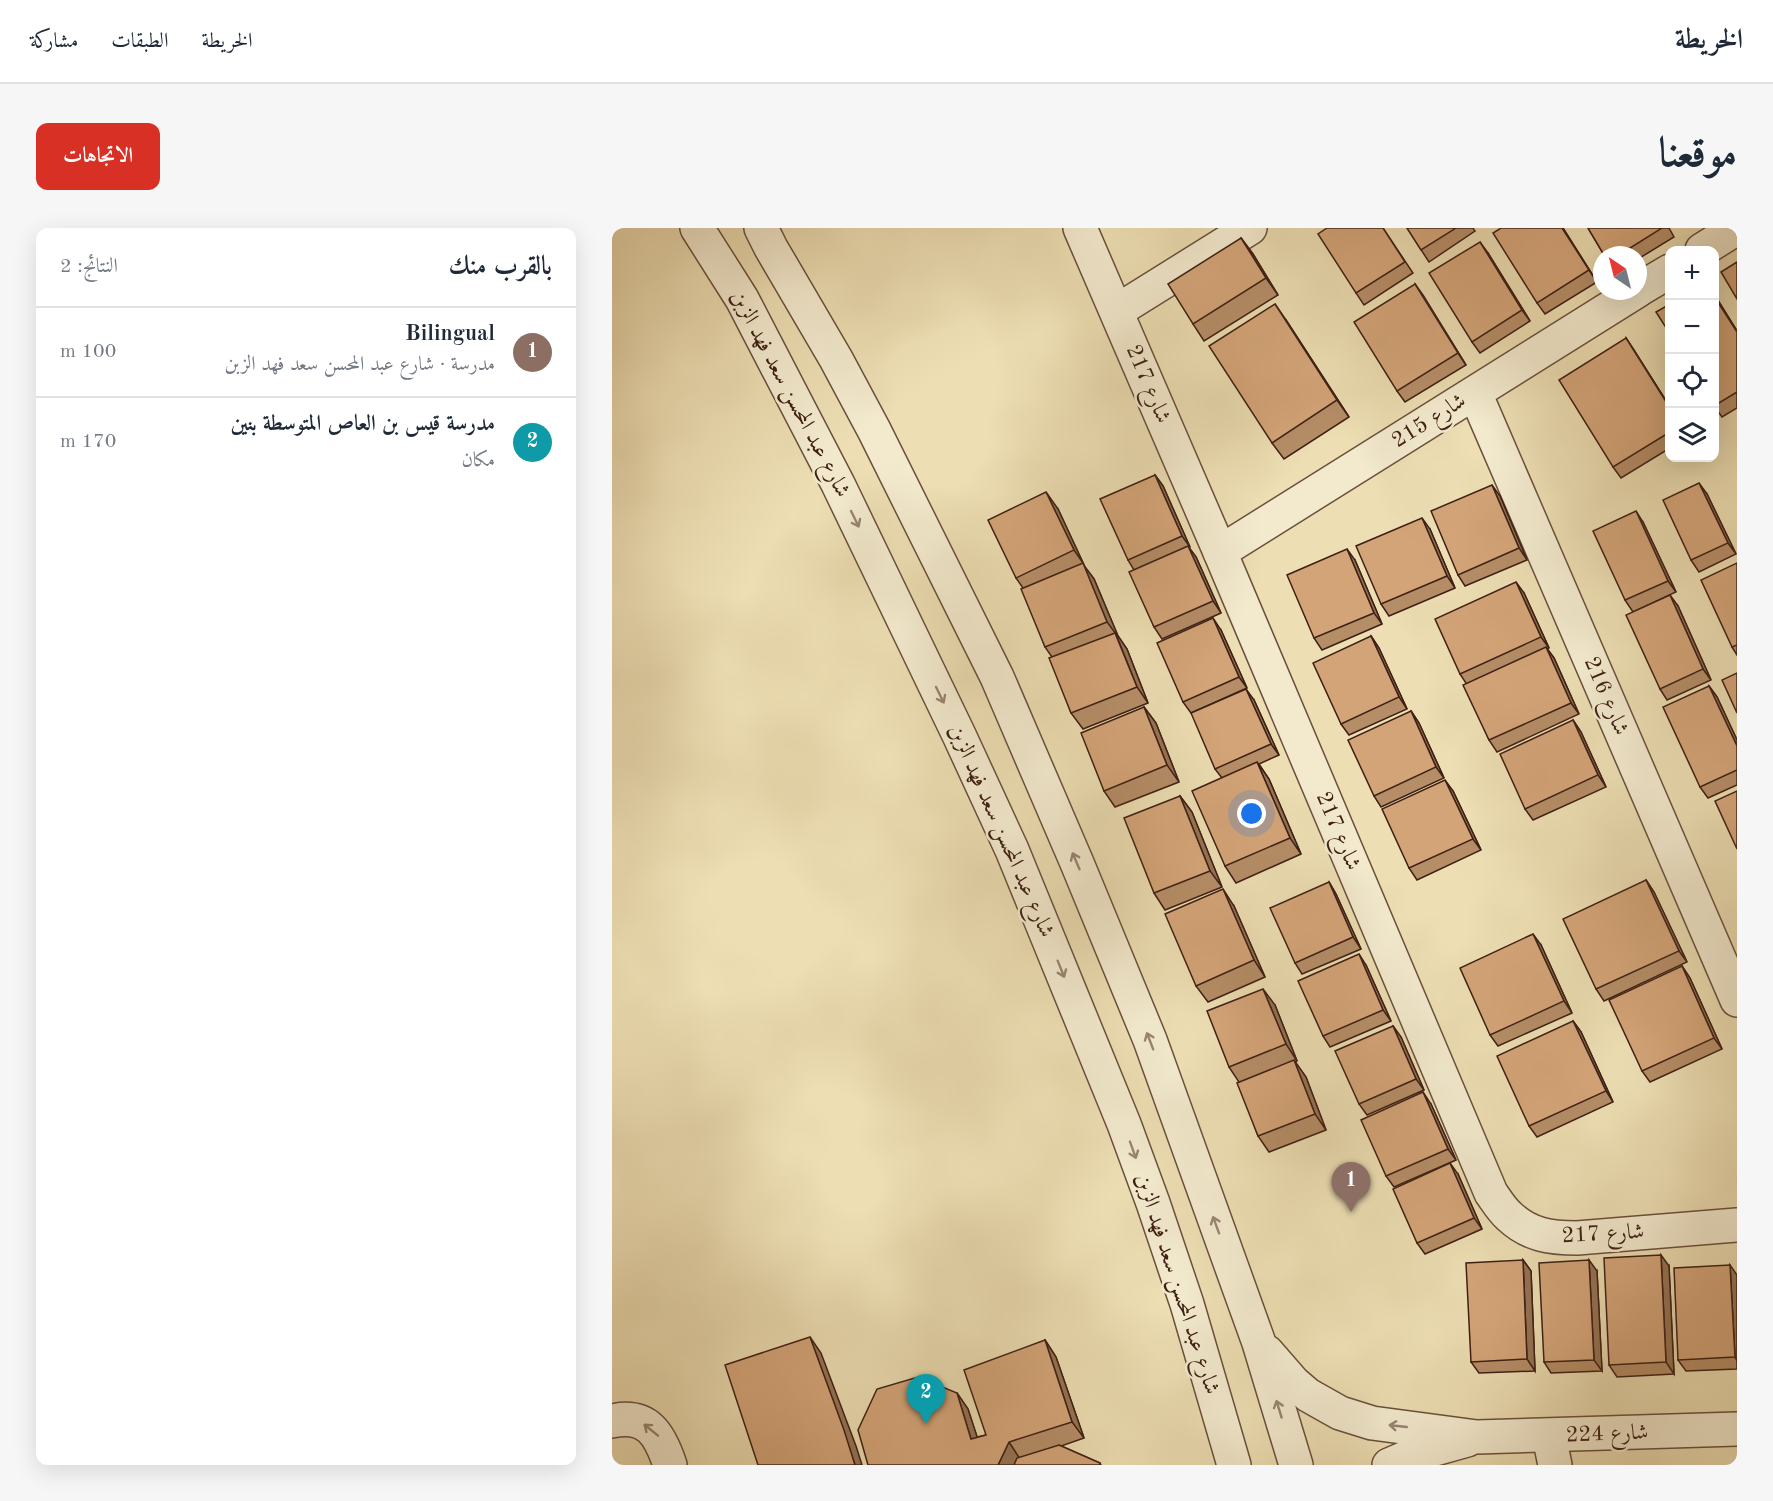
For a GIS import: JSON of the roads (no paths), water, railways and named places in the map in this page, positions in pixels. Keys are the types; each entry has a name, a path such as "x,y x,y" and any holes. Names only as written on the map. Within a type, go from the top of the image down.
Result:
{"street":[{"name":"شارع عبد المحسن سعد فهد الزبن","path":"697,228 742,300 838,484 1012,850 1124,1124 1153,1203 1187,1304 1234,1465"},
{"path":"761,228 836,358 874,430 997,677 1150,1040 1259,1343 1296,1465"},
{"name":"شارع 217","path":"1080,228 1220,552 1491,1193 1507,1215 1530,1231 1553,1238 1737,1225"},
{"path":"1117,311 1250,228"},
{"path":"1708,246 1737,228"},
{"name":"شارع 215","path":"1647,285 1665,274"},
{"name":"شارع 215","path":"1220,552 1623,300"},
{"name":"شارع 216","path":"1475,393 1737,1000"},
{"name":"شارع 224","path":"1259,1343 1294,1383 1308,1395 1340,1413 1372,1423 1477,1437 1552,1451 1737,1429"},
{"path":"612,1421 626,1419 639,1421 650,1427 664,1446 670,1465"},
{"name":"شارع 224","path":"1389,1465 1410,1456 1477,1437"}],"place":[{"name":"Bilingual","path":"1351,1212"},
{"name":"مدرسة قيس بن العاص المتوسطة بنين","path":"926,1424"}]}
